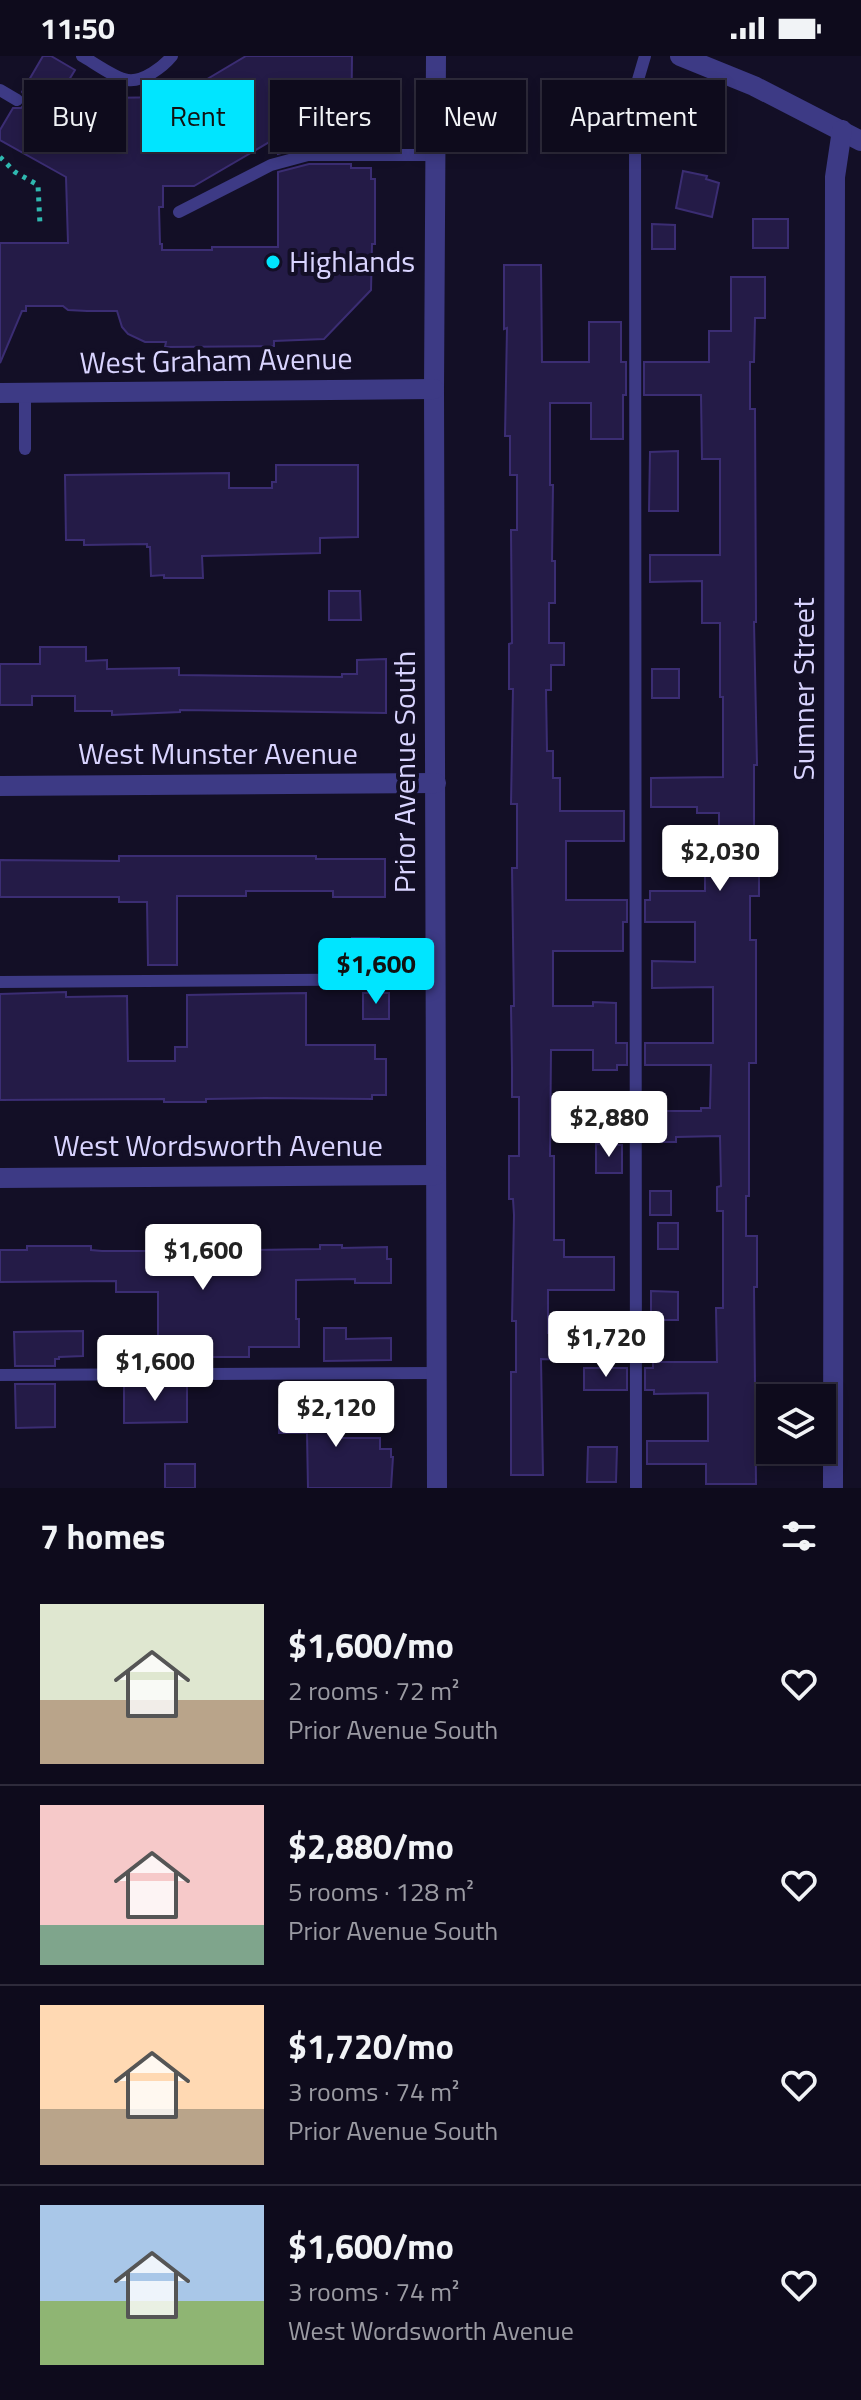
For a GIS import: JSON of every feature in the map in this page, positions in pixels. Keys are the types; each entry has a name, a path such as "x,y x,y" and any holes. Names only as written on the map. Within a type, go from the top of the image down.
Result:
{"street":[{"name":"Prior Avenue South","path":"436,56 436,80"},
{"path":"680,56 754,86 861,141"},
{"name":"Sumner Street","path":"833,1488 835,177 842,130"},
{"name":"Prior Avenue South","path":"436,152 437,1488"},
{"name":"West Graham Avenue","path":"0,393 434,389"},
{"name":"West Munster Avenue","path":"0,786 436,783"},
{"name":"West Wordsworth Avenue","path":"0,1178 436,1175"}],"lane":[{"path":"82,56 126,80 143,78 172,56"},
{"path":"636,1488 635,90 645,56"},
{"path":"0,90 17,100"},
{"path":"179,212 271,165 308,155 416,151"},
{"path":"25,393 25,449"},
{"path":"0,982 436,979"},
{"path":"0,1375 436,1373"}],"path":[{"path":"0,157 15,172 38,185 40,225"}],"building":[{"path":"43,56 51,56 75,70 69,80 29,80"},
{"path":"246,56 352,56 352,80 270,80 270,142 254,151 254,80 206,80"},
{"path":"142,97 142,152 252,152 194,186 163,186 163,207 159,207 162,250 278,247 278,172 309,164 351,164 351,168 371,168 371,179 375,179 375,244 372,244 371,290 324,339 274,341 274,346 165,347 166,342 145,342 128,334 117,311 26,306 0,363 0,243 68,243 66,177 0,140 0,130 13,108 24,105 24,152 126,152 126,98"},
{"path":"683,171 707,176 706,179 719,183 712,217 676,208"},
{"path":"753,219 788,219 788,248 753,248"},
{"path":"652,224 675,225 675,249 652,249"},
{"path":"504,265 541,265 542,362 589,362 589,322 621,322 621,362 626,362 623,439 591,439 591,403 550,403 555,603 549,603 549,643 564,643 564,665 551,665 551,690 546,690 547,751 553,751 553,778 560,778 560,811 624,811 624,841 566,841 566,900 627,900 623,951 553,951 553,1006 616,1003 616,1043 627,1043 627,1065 617,1065 617,1070 593,1070 593,1050 551,1050 550,1156 554,1156 554,1240 564,1240 564,1257 614,1257 614,1290 548,1290 548,1333 584,1332 584,1360 541,1359 543,1475 511,1475 511,1372 516,1372 516,1321 512,1321 514,1215 513,1199 509,1199 509,1156 519,1156 519,1097 512,1097 512,868 517,868 517,804 511,804 513,689 509,689 509,644 512,643 511,530 517,530 517,475 510,475 510,436 505,436 507,328 504,329"},
{"path":"731,277 765,277 765,318 755,318 754,362 750,362 750,409 755,409 757,765 754,765 754,865 759,865 759,896 750,896 750,940 756,940 756,1063 749,1063 746,1236 757,1236 757,1287 754,1287 756,1484 706,1484 706,1464 647,1464 647,1441 708,1441 708,1393 654,1394 654,1390 645,1390 645,1368 653,1368 653,1362 717,1362 716,1308 723,1308 723,1211 717,1211 717,1187 721,1186 720,1136 676,1137 676,1142 645,1142 645,1111 701,1111 701,1108 710,1108 711,1065 645,1065 645,1043 713,1043 713,987 652,988 652,961 695,962 695,922 645,922 645,900 650,900 650,891 705,891 705,865 719,865 719,813 697,813 697,807 651,807 651,778 723,777 723,697 720,697 720,623 702,623 702,581 650,582 650,555 720,555 720,459 702,459 701,395 644,395 644,362 709,362 709,331 731,331"},
{"path":"678,451 678,511 649,511 650,452"},
{"path":"276,465 358,465 358,537 320,538 320,553 202,556 203,578 151,576 150,547 147,544 84,545 84,540 66,540 65,475 229,473 229,488 272,488 272,482 276,482"},
{"path":"329,591 360,591 361,620 329,620"},
{"path":"40,647 86,647 86,661 107,660 107,669 179,668 179,675 342,677 342,674 357,674 357,660 386,659 386,713 180,710 112,715 112,711 75,711 75,696 32,696 32,705 0,705 0,664 40,664"},
{"path":"652,669 679,669 679,698 652,698"},
{"path":"119,856 385,859 385,897 333,897 333,891 246,891 246,896 177,896 177,965 148,965 147,902 119,902 119,897 0,897 0,860 119,861"},
{"path":"352,938 379,938 379,967 352,967"},
{"path":"66,992 66,997 127,996 128,1061 175,1061 175,1047 187,1047 187,995 306,993 306,1045 375,1045 375,1059 386,1059 386,1095 372,1095 372,1099 206,1099 206,1102 164,1102 164,1099 0,1100 0,994"},
{"path":"363,993 389,993 389,1019 363,1019"},
{"path":"596,1144 622,1145 622,1173 596,1173"},
{"path":"650,1191 671,1191 671,1215 650,1215"},
{"path":"658,1223 678,1223 678,1249 658,1249"},
{"path":"171,1245 236,1246 236,1249 246,1250 320,1249 320,1245 387,1247 387,1259 391,1259 391,1283 355,1283 355,1279 296,1280 299,1347 249,1347 249,1357 187,1357 187,1365 124,1365 124,1360 110,1360 110,1338 158,1338 158,1292 116,1292 116,1281 0,1282 0,1250 27,1250 27,1246 91,1246 91,1250 102,1251 161,1251 171,1250"},
{"path":"651,1291 678,1292 678,1320 651,1320"},
{"path":"324,1328 346,1328 346,1339 391,1338 391,1360 324,1361"},
{"path":"83,1331 83,1356 59,1357 55,1359 55,1366 15,1366 14,1332"},
{"path":"584,1368 627,1368 627,1390 584,1390"},
{"path":"124,1383 187,1383 187,1422 124,1423"},
{"path":"15,1384 55,1384 55,1427 16,1428"},
{"path":"303,1394 331,1394 331,1438 380,1438 380,1449 391,1449 391,1488 308,1488 307,1433 279,1433 279,1405 303,1405"},
{"path":"588,1447 617,1447 616,1482 587,1482"},
{"path":"165,1464 195,1464 195,1488 165,1488"}],"place":[{"name":"Highlands","path":"273,262"}]}
